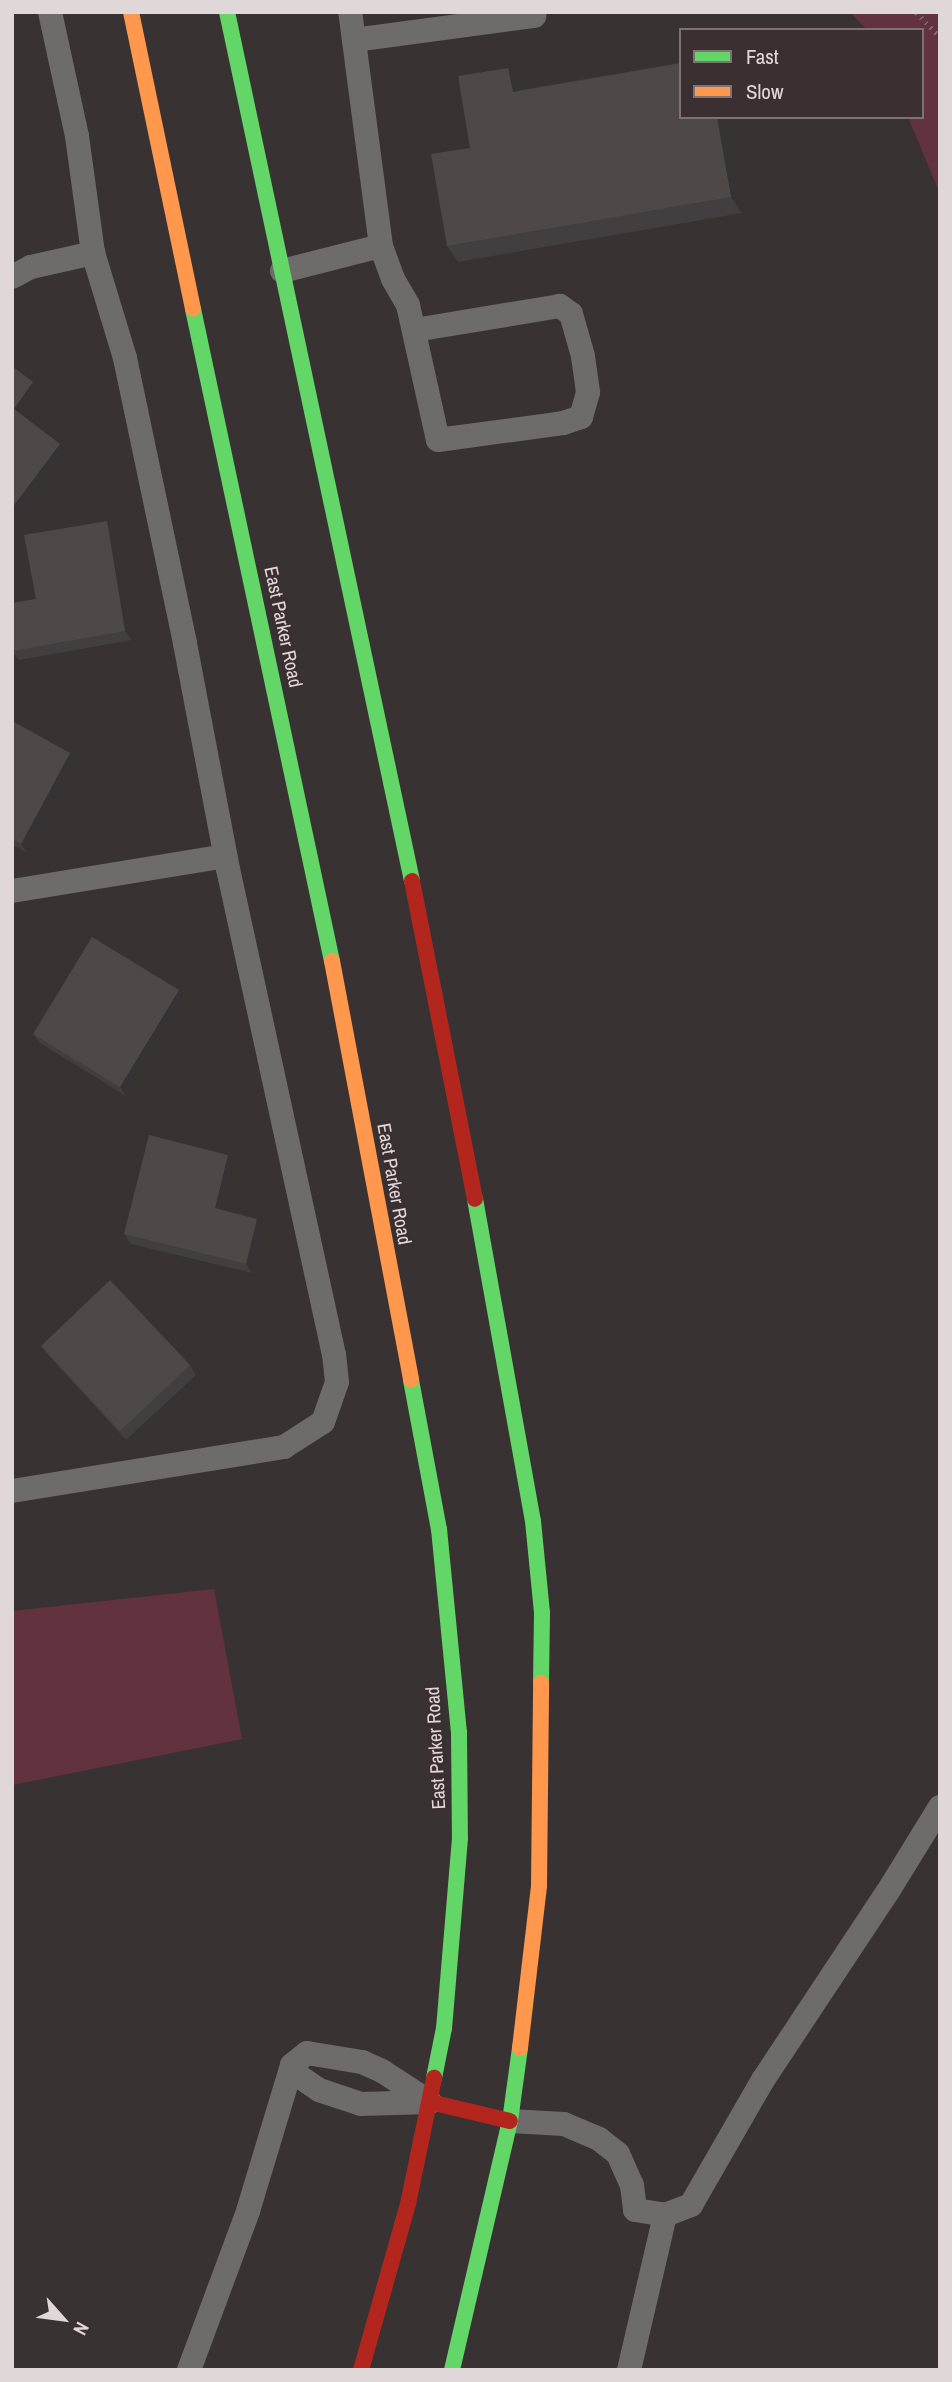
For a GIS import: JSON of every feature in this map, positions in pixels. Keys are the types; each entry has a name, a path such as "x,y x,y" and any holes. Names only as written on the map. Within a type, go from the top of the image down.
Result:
{"main road":[{"name":"East Parker Road","path":"131,12 162,168 318,885 399,1328 421,1424 439,1529 459,1732 460,1838 444,2028 408,2204 361,2370"},
{"path":"227,12 411,874 500,1328 533,1521 542,1612 539,1886 510,2121 452,2370"},
{"path":"430,2102 510,2121"}],"lane":[{"path":"12,1491 284,1447 323,1423 337,1382 334,1354 225,856 185,643 125,358 93,253 77,136 50,12"},
{"path":"350,12 381,246 393,278 408,305 438,440 563,423 581,417 588,392 583,356 571,314 560,306 415,330"},
{"path":"354,40 534,16"},
{"path":"282,271 381,246"},
{"path":"12,277 31,267 93,253"},
{"path":"12,891 225,856"},
{"path":"510,2121 565,2124 600,2138 618,2154 632,2185 635,2210 665,2215 691,2206 763,2080 887,1894 940,1807"},
{"path":"189,2370 248,2211 292,2065 307,2053 362,2062 382,2071 430,2102"},
{"path":"292,2065 297,2075 319,2090 361,2104 430,2102"},
{"path":"629,2370 665,2215"},
{"path":"635,2343 641,2370"}],"path":[{"path":"916,12 940,37"}],"shaded area":[{"path":"850,12 940,12 940,194 909,119 924,119 924,28 865,28"},
{"path":"214,1589 242,1739 12,1785 12,1611"}],"building":[{"path":"679,63 679,119 717,119 731,197 447,246 431,154 470,148 458,76 508,68 513,92"},
{"path":"12,366 33,382 14,409 60,444 12,508"},
{"path":"107,521 125,631 12,651 12,603 36,599 24,535"},
{"path":"12,721 70,753 21,844 12,839"},
{"path":"92,937 179,990 120,1087 33,1034"},
{"path":"149,1135 228,1155 215,1208 257,1219 246,1264 124,1234"},
{"path":"110,1280 190,1365 120,1431 41,1346"}],"traffic: fast":[{"path":"227,12 412,881"},
{"path":"193,309 332,961"},
{"path":"475,1199 533,1521 542,1612 541,1683"},
{"path":"411,1380 439,1529 459,1732 460,1838 444,2028 434,2078"},
{"path":"452,2370 510,2121 520,2048"}],"traffic: slow":[{"path":"131,12 193,309"},
{"path":"332,961 411,1380"},
{"path":"520,2048 539,1886 541,1683"}],"traffic: jam":[{"path":"412,881 475,1199"},
{"path":"361,2370 408,2204 434,2078"},
{"path":"430,2102 510,2121"}]}
